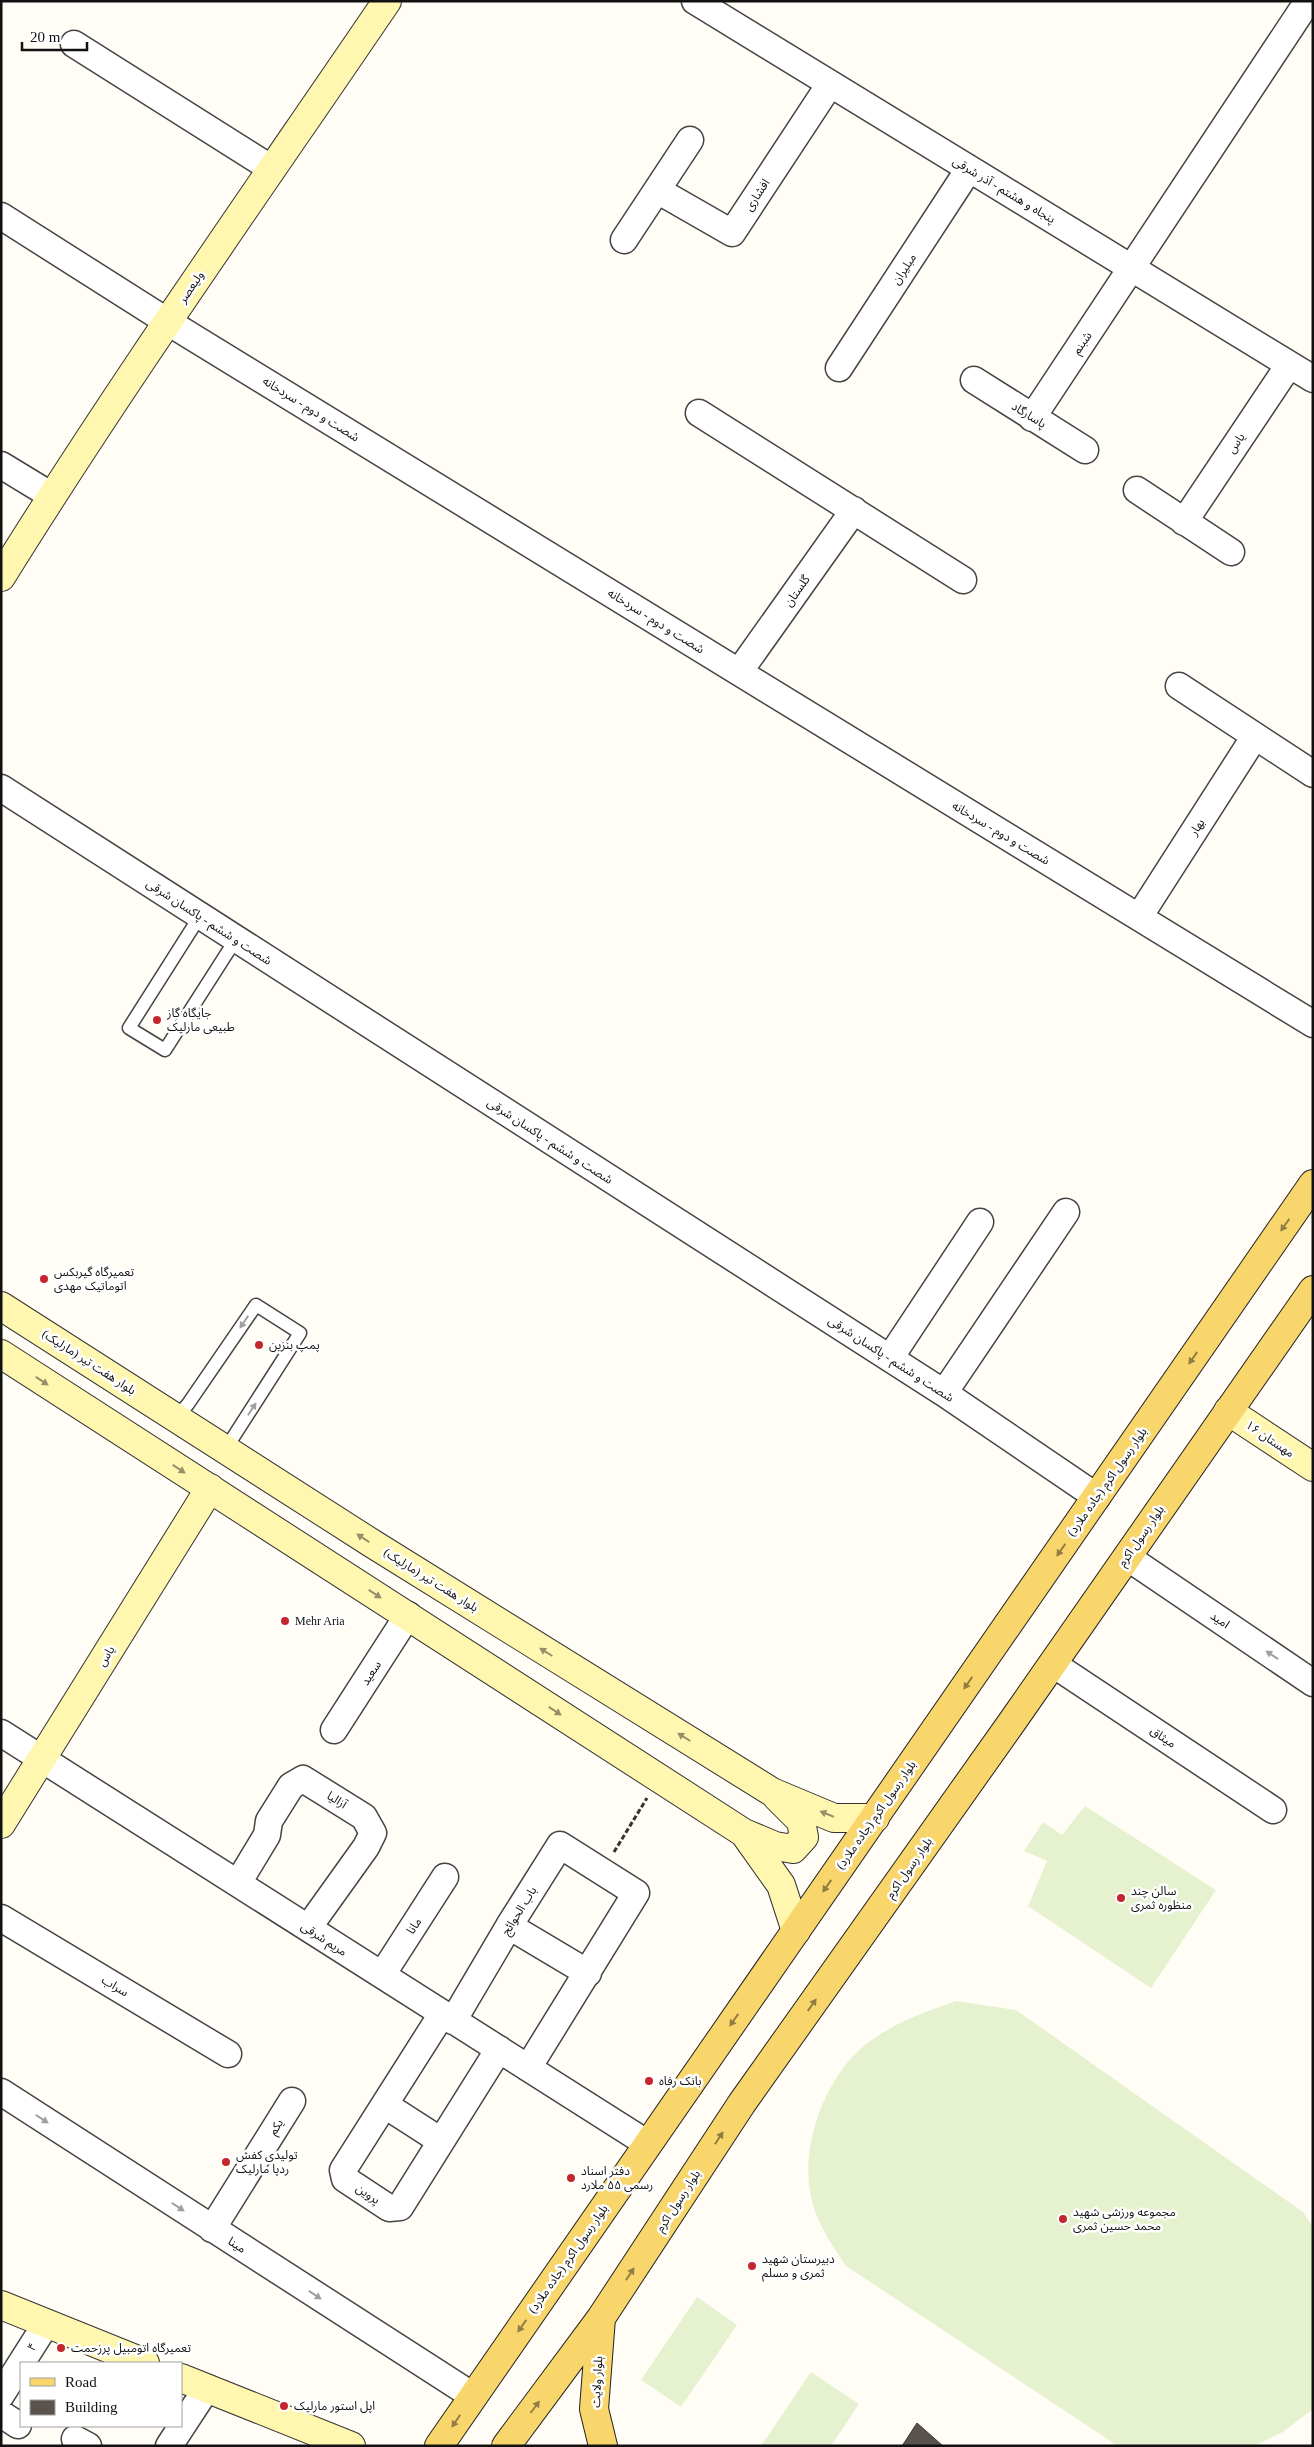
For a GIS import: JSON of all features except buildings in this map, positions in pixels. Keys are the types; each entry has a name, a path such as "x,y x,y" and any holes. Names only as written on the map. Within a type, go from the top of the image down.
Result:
{"main road":[{"name":"ولیعصر","path":"1,578 52,496 168,322 387,1"},
{"name":"بلوار رسول اکرم (جاده ملارد)","path":"439,2446 1313,1184"},
{"name":"بلوار رسول اکرم","path":"506,2446 602,2318 742,2103 1053,1664 1313,1290"},
{"name":"بلوار هفت تیر (مارلیک)","path":"1,1306 381,1550 772,1792 834,1818 875,1818"},
{"path":"1,1354 744,1833 775,1846 793,1849 804,1837 801,1821 772,1792"},
{"name":"مهستان ۱۶","path":"1228,1411 1313,1467"},
{"name":"یاس","path":"1,1824 210,1488"},
{"path":"744,1833 781,1885 796,1931"},
{"path":"1,2306 142,2362"},
{"name":"بلوار ولایت","path":"602,2318 594,2408 603,2446"},
{"path":"182,2378 351,2446"}],"street":[{"name":"پنجاه و هشتم - آذر شرقی","path":"695,1 1313,380"},
{"name":"شبنم","path":"1032,418 1308,1"},
{"path":"74,44 272,169"},
{"name":"افشاری","path":"657,190 732,233 830,84"},
{"path":"624,240 690,140"},
{"name":"مبلیران","path":"839,368 969,169"},
{"name":"شصت و دوم - سردخانه","path":"1,216 168,322 1313,1024"},
{"name":"یاس","path":"1184,522 1289,365"},
{"name":"پاسارگاد","path":"974,380 1085,450"},
{"path":"699,413 964,580"},
{"path":"1,465 52,496"},
{"path":"1137,490 1231,552"},
{"name":"گلستان","path":"739,672 854,510"},
{"path":"1178,686 1313,774"},
{"name":"بهار","path":"1139,917 1256,736"},
{"name":"شصت و ششم - پاکسان شرقی","path":"1,788 890,1358 1097,1497"},
{"path":"944,1393 1066,1212"},
{"path":"890,1358 980,1222"},
{"name":"امید","path":"1127,1557 1313,1683"},
{"name":"سعید","path":"334,1730 408,1615"},
{"name":"میثاق","path":"1053,1664 1273,1810"},
{"name":"مریم شرقی","path":"1,1733 648,2144"},
{"name":"آزالیا","path":"238,1883 267,1835 269,1821 291,1786 303,1779 364,1817 373,1833 366,1847 308,1928"},
{"name":"باب الحوائج","path":"448,2017 560,1845 636,1893 528,2068"},
{"name":"مانا","path":"382,1975 445,1877"},
{"name":"سراب","path":"1,1918 228,2054"},
{"path":"509,1926 588,1973"},
{"name":"پروین","path":"448,2017 385,2104 343,2170 345,2179 389,2208 400,2207 498,2049"},
{"name":"مینا","path":"1,2092 473,2396"},
{"name":"یکم","path":"212,2229 292,2101"},
{"path":"385,2104 441,2141"},
{"name":"۴","path":"22,2362 46,2324"},
{"name":"۴","path":"1,2395 20,2365"},
{"path":"182,2426 207,2388"},
{"path":"169,2446 181,2427"}],"lane":[{"path":"200,916 129,1028 165,1050 236,939"},
{"path":"176,1418 188,1404 256,1305 300,1333 225,1450"}],"path":[{"path":"602,1872 659,1778"}],"green space":[{"name":"سالن چند منظوره ثمری","path":"1085,1806 1216,1890 1151,1988 1028,1906 1047,1861 1024,1851 1043,1822 1062,1835"},
{"name":"مجموعه ورزشی شهید محمد حسین ثمری","path":"956,2001 1016,2010 1303,2212 1313,2227 1313,2409 1283,2432 1254,2446 1118,2446 846,2266 819,2221 810,2191 808,2170 810,2148 822,2105 845,2066 876,2037 925,2012"},
{"path":"697,2297 737,2325 681,2407 641,2380"},
{"path":"811,2372 859,2404 831,2446 761,2446"}],"place":[{"name":"جایگاه گاز طبیعی مارلیک","path":"157,1020"},
{"name":"تعمیرگاه گیربکس اتوماتیک مهدی","path":"44,1279"},
{"name":"پمپ بنزین","path":"259,1345"},
{"name":"Mehr Aria","path":"285,1621"},
{"name":"سالن چند منظوره ثمری","path":"1121,1898"},
{"name":"بانک رفاه","path":"649,2081"},
{"name":"تولیدی کفش ردپا مارلیک","path":"226,2162"},
{"name":"دفتر اسناد رسمی ۵۵ ملارد","path":"571,2178"},
{"name":"مجموعه ورزشی شهید محمد حسین ثمری","path":"1063,2219"},
{"name":"دبیرستان شهید ثمری و مسلم","path":"752,2266"},
{"name":"تعمیرگاه اتومبیل پرزحمت","path":"61,2348"},
{"name":"اپل استور مارلیک","path":"284,2406"}]}
